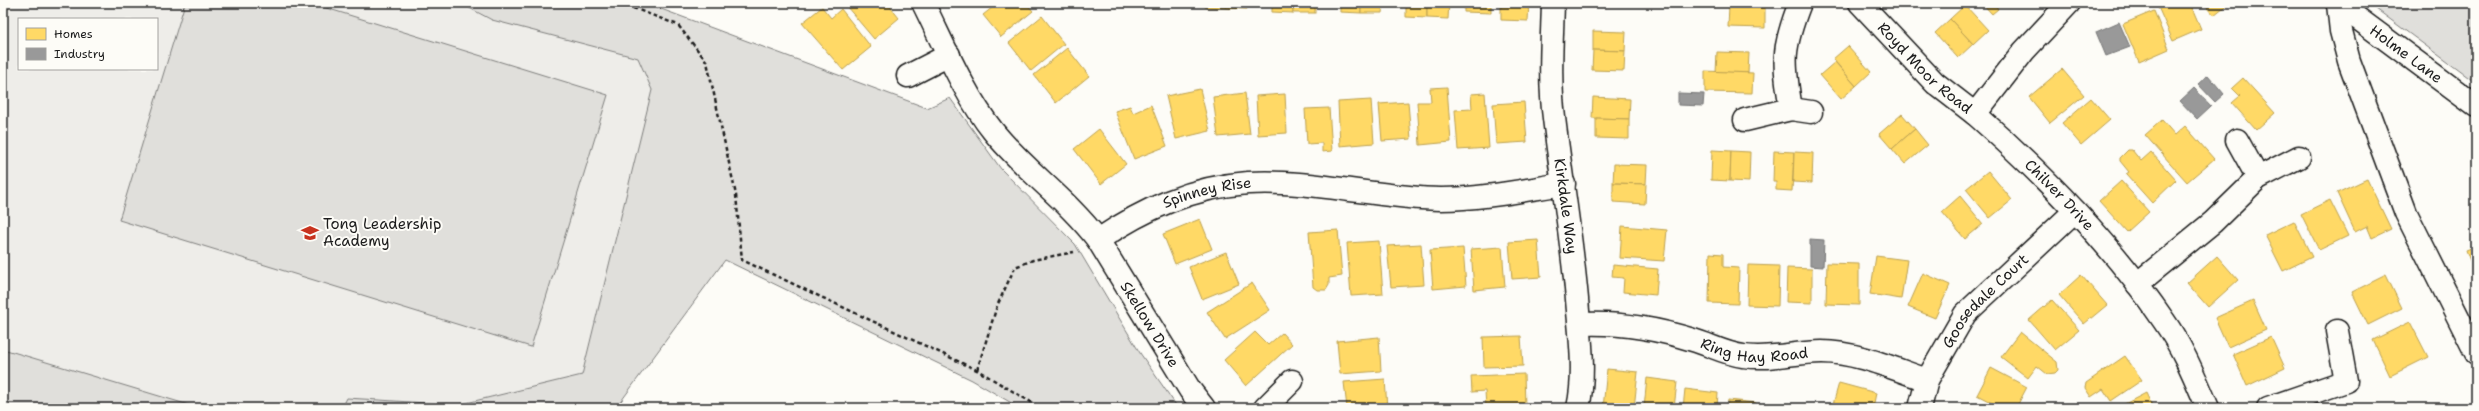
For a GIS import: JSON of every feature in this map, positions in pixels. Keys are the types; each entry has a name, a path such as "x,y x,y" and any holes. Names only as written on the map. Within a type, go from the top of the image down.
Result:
{"street":[{"path":"923,3 949,55 992,131 1083,220 1098,240"},
{"name":"Kirkdale Way","path":"1553,3 1553,110 1574,258 1580,324 1582,366 1578,408"},
{"path":"1745,120 1801,111 1784,53 1788,33 1800,3"},
{"name":"Royd Moor Road","path":"1860,3 1935,83 1975,114 2024,51 2069,3"},
{"path":"2338,4 2341,31 2349,61 2406,213 2476,353"},
{"name":"Holme Lane","path":"2338,4 2476,106"},
{"path":"908,76 949,55"},
{"name":"Chilver Drive","path":"1975,114 2024,157 2075,211 2137,284 2165,322 2187,360 2208,408"},
{"path":"2237,140 2258,178"},
{"path":"2137,284 2213,222 2258,178 2299,156"},
{"name":"Spinney Rise","path":"1098,240 1148,210 1196,191 1223,185 1275,183 1442,199 1476,197 1564,184"},
{"name":"Goosedale Court","path":"1920,408 1927,380 1965,314 2075,211"},
{"name":"Skellow Drive","path":"1098,240 1190,390 1204,408"},
{"name":"Ring Hay Road","path":"1580,324 1607,323 1639,326 1674,334 1742,356 1764,358 1822,352 1843,354 1927,380"},
{"path":"2275,406 2346,381 2337,331"},
{"path":"1265,408 1292,381"}],"path":[{"path":"620,3 678,25 707,62 736,195 742,260 977,370 1041,408"},
{"path":"977,370 997,306 1015,267 1033,260 1079,251 1098,240"}],"shaded area":[{"name":"Tong Leadership Academy","path":"3,3 460,3 492,20 638,58 652,90 582,375 458,405 347,398 342,408 3,408"},
{"path":"185,3 310,3 608,95 531,347 119,220"},
{"path":"460,3 645,3 927,108 950,98 1001,169 1075,244 1140,353 1178,408 1020,408 972,380 725,260 616,408 342,408 347,398 458,405 582,375 652,90 638,58 492,20"},
{"path":"2368,3 2476,3 2476,83"},
{"path":"3,349 199,408 3,408"}],"building: Homes":[{"path":"852,3 887,3 899,18 874,39 847,7"},
{"path":"998,3 1026,3 1033,11 1001,37 983,15"},
{"path":"1205,3 1226,3 1226,8 1205,7"},
{"path":"1226,3 1247,3 1247,9 1226,8"},
{"path":"1272,3 1293,3 1293,13 1272,12"},
{"path":"1293,3 1315,3 1315,13 1293,13"},
{"path":"1340,3 1361,3 1361,13 1340,12"},
{"path":"1361,3 1383,3 1382,13 1361,13"},
{"path":"1406,3 1427,3 1427,18 1406,17"},
{"path":"1427,3 1449,3 1448,19 1427,18"},
{"path":"1464,3 1491,3 1491,13 1464,12"},
{"path":"1501,3 1529,3 1528,21 1501,20"},
{"path":"1590,3 1622,3 1622,5"},
{"path":"1729,3 1761,3 1761,8 1729,6"},
{"path":"1982,3 1994,3 1998,9 1992,14"},
{"path":"2167,3 2190,3 2201,29 2173,41 2158,7"},
{"path":"2204,3 2229,3 2214,15"},
{"path":"1965,5 1988,30 1973,44 1950,19"},
{"path":"1729,6 1765,8 1765,28 1728,27"},
{"path":"822,7 831,18 841,9 871,47 843,70 802,23"},
{"path":"2154,11 2169,49 2139,62 2123,24"},
{"path":"1042,16 1064,44 1031,71 1009,43"},
{"path":"1950,19 1973,44 1958,58 1935,33"},
{"path":"1593,31 1626,32 1625,51 1593,50"},
{"path":"1848,46 1871,72 1856,86 1833,59"},
{"path":"1067,48 1089,76 1056,103 1034,75"},
{"path":"1593,50 1625,51 1624,71 1592,70"},
{"path":"1717,52 1749,53 1748,73 1716,72"},
{"path":"1835,62 1856,86 1841,99 1820,75"},
{"path":"2062,69 2084,95 2050,123 2029,97"},
{"path":"1705,71 1753,73 1752,93 1705,92"},
{"path":"2243,78 2275,113 2256,130 2232,103 2240,96 2232,88"},
{"path":"1447,87 1451,142 1420,145 1417,102 1431,102 1430,88"},
{"path":"1200,89 1210,131 1176,139 1166,96"},
{"path":"1245,93 1250,134 1218,137 1213,97"},
{"path":"1485,93 1489,148 1458,150 1455,110 1472,109 1471,94"},
{"path":"1285,94 1287,133 1258,135 1256,96"},
{"path":"1593,97 1630,99 1629,119 1592,118"},
{"path":"2091,98 2110,120 2081,145 2062,123"},
{"path":"1371,100 1374,143 1340,146 1338,102"},
{"path":"1408,102 1411,139 1382,141 1379,104"},
{"path":"1524,102 1527,142 1496,144 1493,104"},
{"path":"1151,105 1167,146 1134,159 1115,111 1130,106 1133,113"},
{"path":"1329,108 1332,151 1322,152 1322,143 1307,144 1305,109"},
{"path":"1902,114 1915,129 1892,149 1879,134"},
{"path":"1596,118 1629,119 1629,139 1596,138"},
{"path":"2162,120 2175,135 2185,126 2214,159 2187,182 2145,135"},
{"path":"1099,129 1126,164 1101,184 1074,149"},
{"path":"1915,129 1928,145 1905,164 1892,149"},
{"path":"1712,150 1731,151 1730,181 1711,180"},
{"path":"2128,150 2132,150 2141,161 2151,152 2176,180 2152,203 2126,174 2129,172 2120,161 2120,158"},
{"path":"1731,151 1750,152 1749,182 1730,181"},
{"path":"1774,151 1794,152 1792,191 1776,190 1776,182 1773,182"},
{"path":"1794,152 1813,153 1812,183 1793,182"},
{"path":"1614,164 1647,165 1646,184 1613,183"},
{"path":"1988,171 2012,200 1990,218 1966,189"},
{"path":"2367,179 2391,229 2372,238 2367,226 2355,232 2337,193"},
{"path":"2121,181 2149,212 2127,232 2099,201"},
{"path":"1613,183 1646,184 1645,204 1613,202"},
{"path":"1960,196 1983,224 1965,239 1942,212"},
{"path":"2330,200 2348,236 2319,250 2301,214"},
{"path":"1200,219 1212,249 1175,264 1163,234"},
{"path":"2294,221 2312,257 2283,271 2265,235"},
{"path":"1622,226 1667,230 1664,261 1620,258"},
{"path":"1338,230 1342,276 1329,278 1329,285 1326,290 1317,290 1313,287 1309,232"},
{"path":"1538,240 1541,277 1512,279 1509,242"},
{"path":"1379,241 1383,294 1351,296 1347,243"},
{"path":"1421,244 1424,285 1391,287 1387,246"},
{"path":"2476,246 2476,277 2466,250"},
{"path":"1502,247 1505,287 1474,290 1471,249"},
{"path":"1463,248 1466,286 1433,289 1430,250"},
{"path":"1226,252 1239,284 1202,299 1189,267"},
{"path":"1710,253 1723,254 1723,267 1739,268 1738,304 1709,303"},
{"path":"1876,256 1907,260 1901,299 1870,294"},
{"path":"2217,256 2238,280 2208,307 2187,283"},
{"path":"1827,263 1859,264 1859,305 1826,304"},
{"path":"1613,265 1658,269 1656,295 1623,292 1624,278 1612,277"},
{"path":"1748,265 1779,266 1778,306 1747,305"},
{"path":"1787,268 1812,269 1812,303 1786,302"},
{"path":"1923,273 1950,285 1935,318 1908,307"},
{"path":"2081,275 2107,305 2084,324 2059,295"},
{"path":"2386,275 2402,308 2368,325 2352,292"},
{"path":"1252,283 1270,310 1225,339 1207,312"},
{"path":"2052,300 2079,330 2055,350 2029,320"},
{"path":"2253,301 2266,330 2228,347 2215,318"},
{"path":"2410,322 2428,357 2390,376 2373,340"},
{"path":"1255,332 1268,345 1282,333 1292,344 1246,386 1224,360"},
{"path":"2020,332 2057,362 2058,370 2055,373 2047,374 2037,366 2028,378 2001,357"},
{"path":"1521,336 1523,366 1484,367 1483,337"},
{"path":"1379,337 1381,371 1340,374 1337,341"},
{"path":"2271,337 2285,368 2247,386 2233,354"},
{"path":"2125,356 2142,380 2111,401 2103,389 2091,397 2085,388 2086,383"},
{"path":"1991,368 2027,387 2016,408 2002,408 1977,395"},
{"path":"1607,369 1638,372 1634,408 1603,408"},
{"path":"1524,374 1525,406 1486,408 1485,391 1472,392 1471,376"},
{"path":"1647,378 1677,382 1674,408 1644,408"},
{"path":"1385,379 1387,408 1347,408 1344,382"},
{"path":"1839,383 1876,393 1873,408 1832,408"},
{"path":"1685,389 1718,393 1717,408 1683,408"},
{"path":"2146,393 2153,408 2117,408"},
{"path":"1728,400 1756,403 1755,408 1727,408"}],"building: Industry":[{"path":"2119,22 2130,47 2106,56 2096,32"},
{"path":"2208,75 2224,94 2215,102 2198,84"},
{"path":"2194,88 2211,106 2197,119 2180,101"},
{"path":"1678,93 1704,94 1703,106 1678,105"},
{"path":"1810,239 1824,240 1823,267 1810,266"}],"place":[{"name":"Tong Leadership Academy","path":"310,233"}]}
